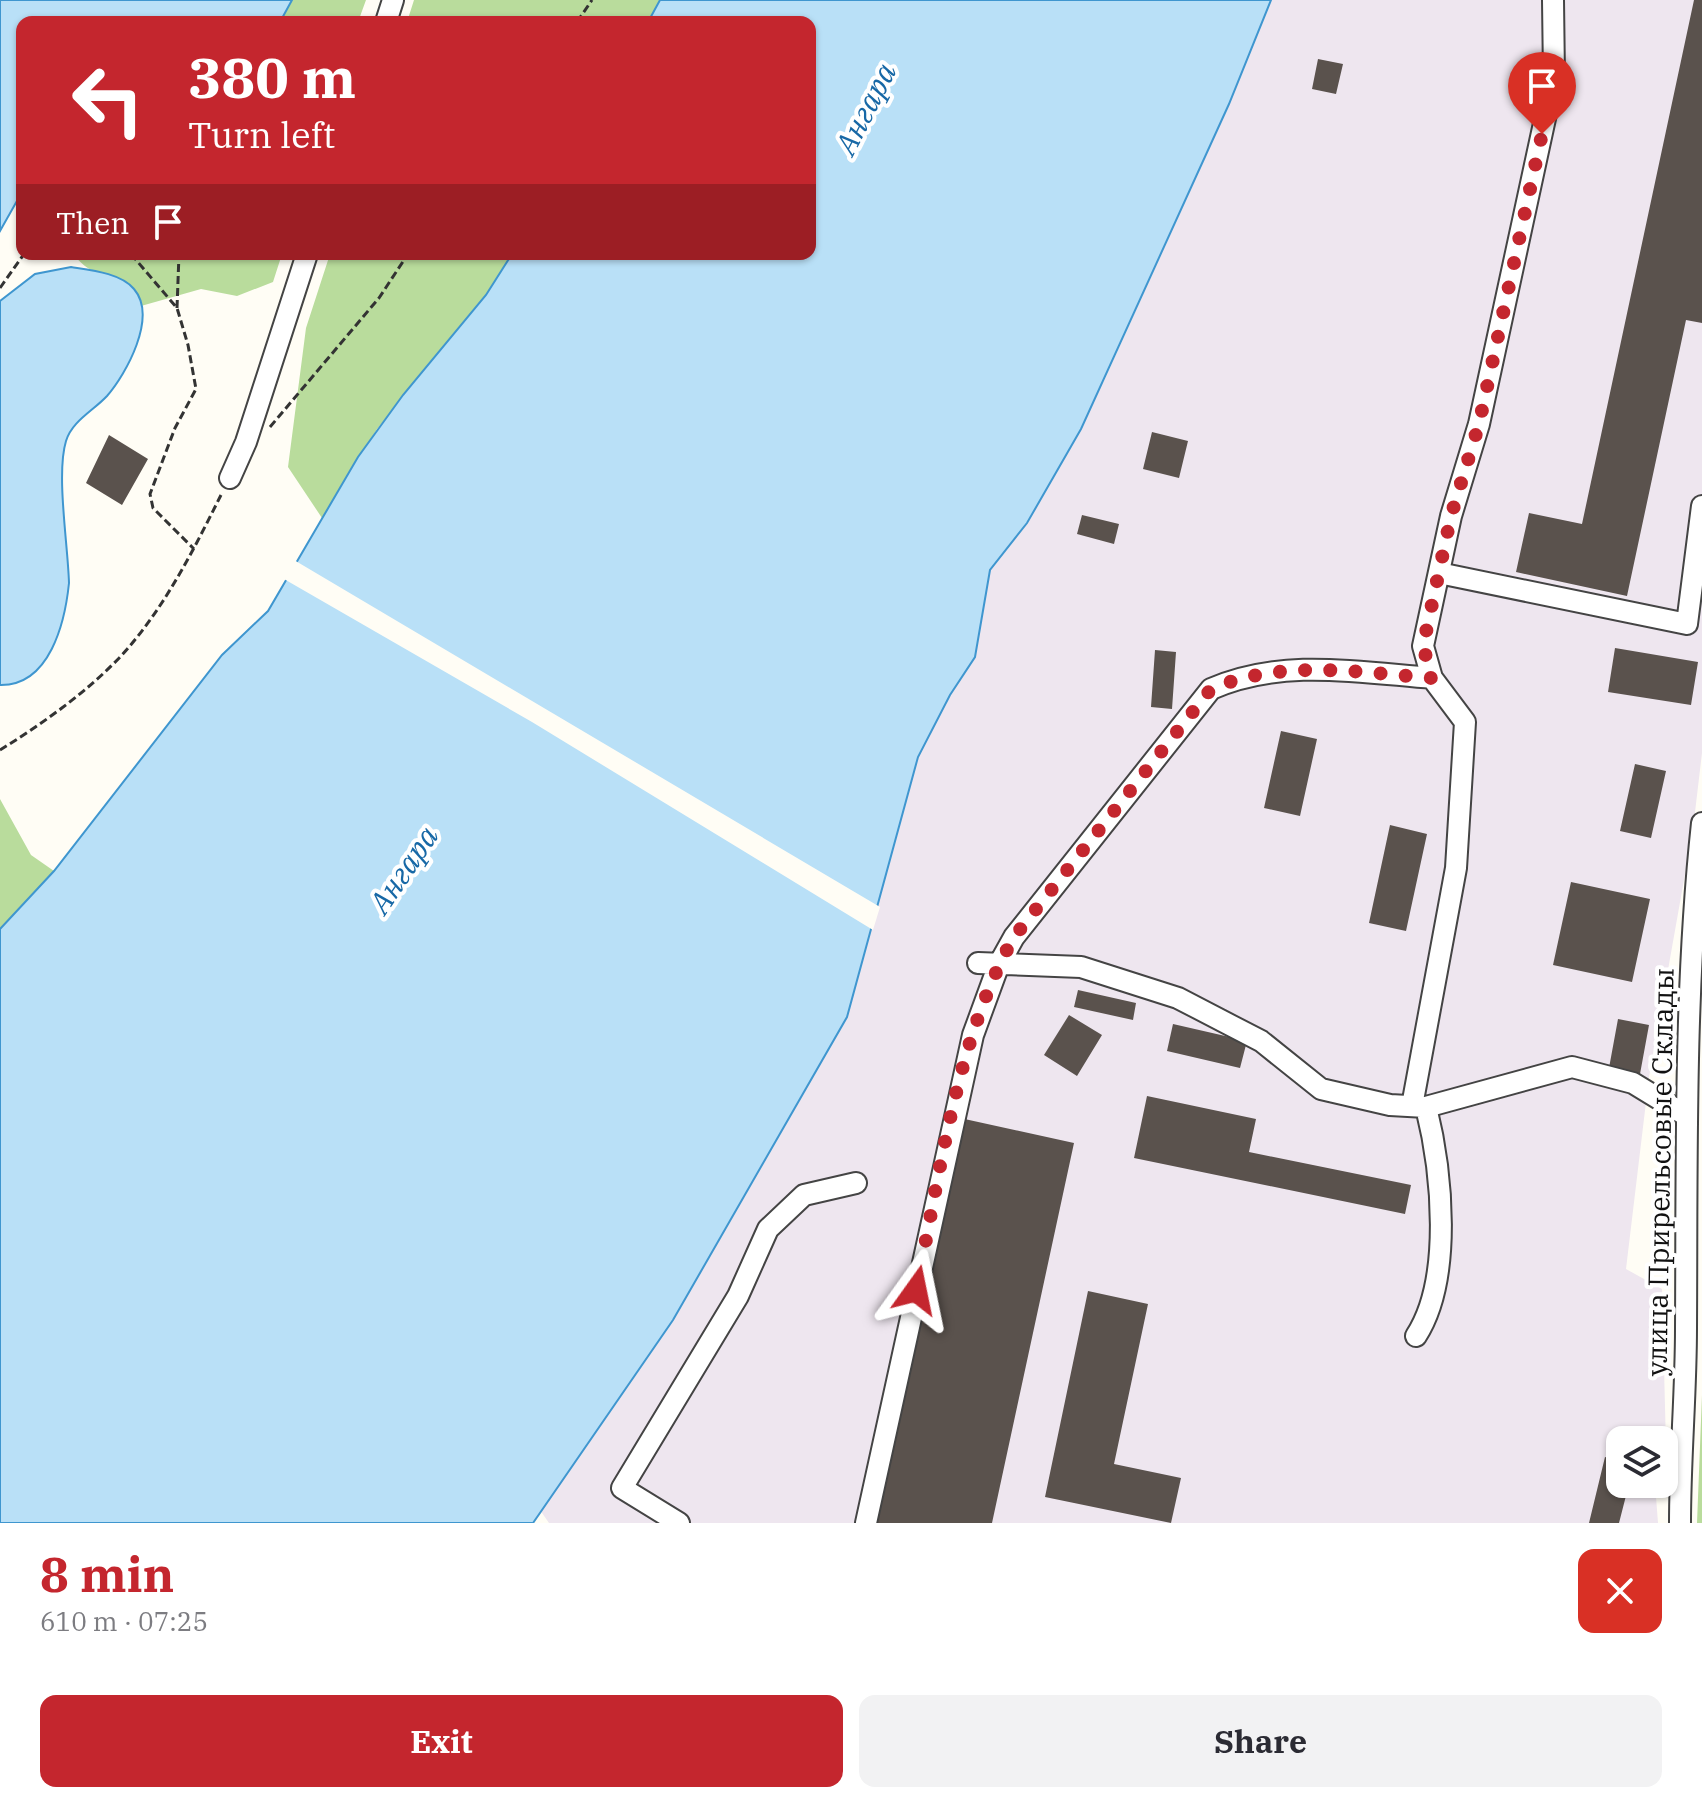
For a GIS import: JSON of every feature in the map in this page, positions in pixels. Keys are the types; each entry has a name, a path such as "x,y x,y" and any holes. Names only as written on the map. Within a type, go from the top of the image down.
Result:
{"street":[{"path":"1416,1336 1427,1319 1437,1272 1438,1154 1419,1107 1456,868 1465,722 1432,678 1423,646 1451,516 1479,424 1554,77 1553,0"},
{"path":"230,478 246,442 305,260"},
{"path":"1439,573 1687,624 1702,506"},
{"path":"866,1523 988,964 1211,689 1240,677 1302,668 1432,678"},
{"name":"улица Прирельсовые Склады","path":"1680,1523 1686,1375 1692,910 1702,823"},
{"path":"988,964 1081,967 1178,998 1261,1041 1321,1089 1419,1107 1572,1067 1633,1083 1687,1116"},
{"path":"679,1523 622,1488 738,1296 768,1229 804,1195 856,1183"}],"path":[{"path":"0,288 20,260"},
{"path":"136,260 177,308"},
{"path":"179,260 177,308 196,389 175,428 150,494 153,508 194,549"},
{"path":"263,435 379,298 404,260"},
{"path":"0,750 39,726 120,656 162,602 194,549 230,478"}],"shaded area":[{"path":"1271,0 1702,0 1702,753 1693,829 1649,1077 1626,1269 1662,1289 1665,1426 1606,1426 1606,1498 1656,1498 1658,1523 549,1523 540,1510 673,1320 847,1017 918,757 950,695 975,657 990,570 1027,523 1104,381 1229,104"}],"green space":[{"path":"292,0 366,0 360,16 283,16"},
{"path":"414,0 660,0 651,16 409,16"},
{"path":"79,260 280,260 273,282 237,296 201,289 141,306 128,286"},
{"path":"328,260 508,260 486,295 377,429 322,518 288,467 306,328"},
{"path":"0,799 31,855 54,871 0,929"},
{"path":"1702,1395 1702,1523 1697,1523"}],"water":[{"path":"0,0 292,0 283,16 16,16 16,203 0,231"},
{"name":"Ангара","path":"660,0 1271,0 1229,104 1081,429 1027,523 990,570 975,657 950,695 918,757 847,1017 673,1320 533,1523 0,1523 0,929 54,871 222,655 268,611 358,457 403,395 486,295 508,260 816,260 816,16 651,16"},
{"path":"71,267 105,273 121,279 134,289 141,301 141,329 137,345 115,386 78,422 66,441 62,490 69,583 59,633 43,663 31,675 17,683 0,685 0,301 35,274"}],"pier":[{"path":"294,560 880,907 873,930 532,722 284,579"}],"building":[{"path":"1694,0 1702,0 1702,323 1686,320 1627,596 1516,572 1529,513 1582,524"},
{"path":"1318,59 1343,64 1336,94 1312,89"},
{"path":"1152,432 1188,441 1179,478 1143,469"},
{"path":"109,435 148,459 122,505 86,483"},
{"path":"1082,515 1119,524 1114,544 1077,534"},
{"path":"1615,648 1698,662 1691,705 1608,692"},
{"path":"1155,650 1176,652 1172,709 1151,707"},
{"path":"1281,731 1317,739 1300,816 1264,808"},
{"path":"1635,764 1666,771 1651,838 1620,831"},
{"path":"1390,825 1427,834 1406,931 1369,923"},
{"path":"1571,882 1650,899 1632,982 1553,965"},
{"path":"1078,990 1136,1003 1133,1020 1074,1007"},
{"path":"1069,1015 1102,1035 1077,1076 1044,1055"},
{"path":"1618,1019 1649,1025 1640,1074 1609,1068"},
{"path":"1173,1024 1247,1041 1240,1068 1167,1051"},
{"path":"1147,1096 1256,1119 1249,1152 1411,1185 1405,1214 1134,1158"},
{"path":"960,1118 1074,1143 992,1523 873,1523"},
{"path":"1088,1291 1148,1304 1114,1464 1181,1478 1171,1523 1045,1497"},
{"path":"1605,1457 1606,1498 1625,1498 1619,1523 1589,1523"}],"route":[{"path":"916,1290 973,1035 999,964 1014,937 1211,689 1240,677 1302,668 1432,678 1423,646 1451,516 1479,424 1542,134"}]}
